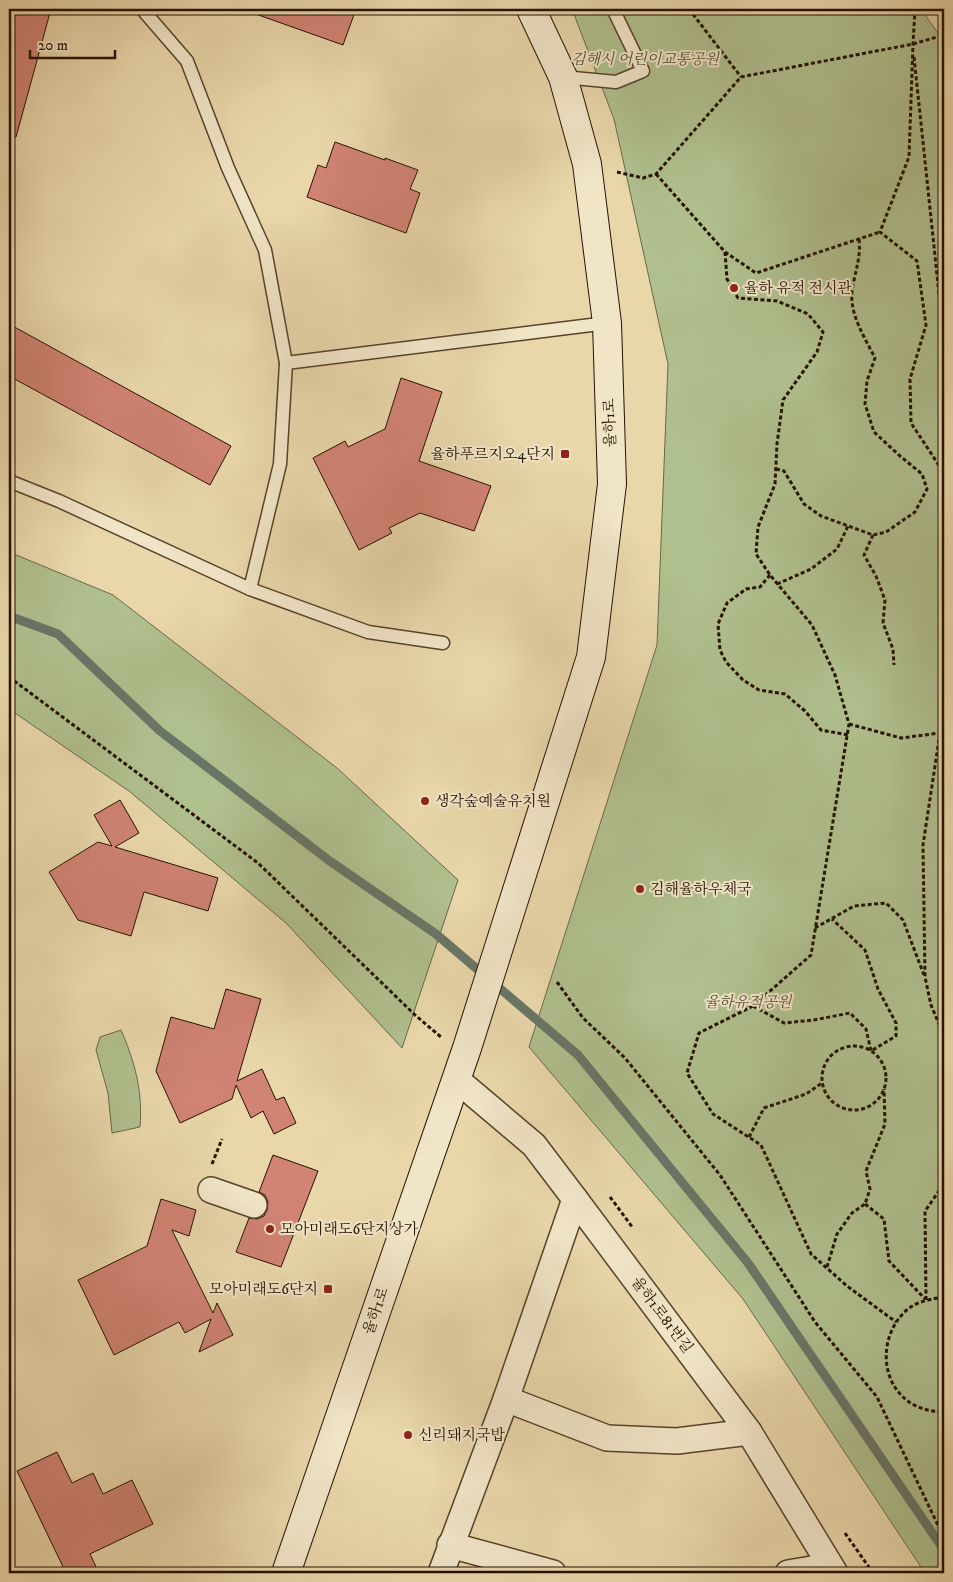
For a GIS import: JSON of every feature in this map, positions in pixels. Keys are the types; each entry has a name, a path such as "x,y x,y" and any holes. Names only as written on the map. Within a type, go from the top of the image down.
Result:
{"street":[{"name":"율하1로","path":"286,1573 467,1048 590,657 612,484 607,324 587,164 564,77 531,9"},
{"name":"율하1로81번길","path":"456,1079 534,1145 749,1432 832,1570 788,1573"},
{"path":"211,1178 254,1206"},
{"path":"441,1573 506,1399 575,1199"},
{"path":"506,1399 607,1438 677,1441 749,1432"},
{"path":"450,1545 552,1573"}],"lane":[{"path":"142,9 187,61 228,168 265,250 286,363 280,464 250,589"},
{"path":"564,77 616,82 643,71 613,9"},
{"path":"286,363 607,324"},
{"path":"9,481 59,501 250,589 368,632 443,643"}],"path":[{"path":"689,9 740,77"},
{"path":"656,174 725,252 756,273 880,232 909,157 912,44 915,9"},
{"path":"587,164 643,178 656,174 740,77 912,44 944,35"},
{"path":"912,44 944,341"},
{"path":"880,232 917,260 926,325 910,379 911,423 944,473"},
{"path":"776,469 784,471 804,504 821,516 873,535 886,532 915,512 926,489 922,474 874,432 865,404 867,381 875,358 854,315 852,287 861,252 860,239"},
{"path":"725,252 727,279 738,298 777,301 808,314 824,332 817,352 783,400 775,484 758,527 756,554 777,584 812,625 835,675 850,724 811,954 753,1006 699,1033 687,1073 713,1114 761,1145 811,1254 847,1286 896,1322"},
{"path":"777,584 811,569 837,549 848,526"},
{"path":"873,535 864,555 876,576 885,600 883,623 893,649 894,664"},
{"path":"770,575 760,587 746,590 727,603 718,624 720,650 726,662 743,680 759,690 785,694 806,711 821,730 848,735"},
{"path":"850,724 901,738 940,733"},
{"path":"925,977 923,845 940,733 944,728"},
{"path":"814,928 854,906 886,904 903,920 925,977 931,1005 944,1036"},
{"path":"832,919 865,950 878,989 896,1022 896,1036 871,1051"},
{"path":"557,982 583,1018 625,1058 720,1175 815,1322 877,1397 944,1538"},
{"path":"753,1006 784,1023 814,1020 850,1013 866,1029 871,1051"},
{"path":"826,1268 837,1234 852,1214 865,1204 870,1189 866,1171 885,1124 884,1089 886,1078 884,1068 879,1059 871,1051 862,1047 851,1046 841,1048 832,1054 822,1072 822,1083 825,1093 840,1107 850,1110 861,1109 871,1105 879,1098 884,1089"},
{"path":"749,1137 764,1108 806,1094 822,1083"},
{"path":"211,1178 222,1139"},
{"path":"926,1300 925,1211 944,1184"},
{"path":"865,1204 884,1219 889,1261 926,1300"},
{"path":"944,1297 926,1300 909,1308 896,1322 887,1339 885,1358 889,1376 899,1392 913,1404 931,1411 944,1412"}],"green space":[{"name":"율하유적공원","path":"572,9 921,9 944,42 944,1573 925,1573 743,1299 529,1047 657,645 668,364 614,119"},
{"path":"9,552 113,595 337,768 458,880 402,1048 286,923 129,791 9,709"},
{"path":"121,1030 137,1077 141,1114 140,1127 112,1133 108,1093 96,1050 100,1037"}],"building":[{"path":"9,9 51,9 16,137 9,136"},
{"path":"250,9 356,9 343,45 250,12"},
{"path":"335,142 418,170 410,189 420,193 406,233 307,197 318,165 326,168"},
{"path":"9,324 231,446 210,485 9,376"},
{"path":"401,378 442,392 419,461 491,486 474,531 420,513 389,528 392,533 359,550 313,458 345,441 348,447 385,429"},
{"path":"120,800 139,833 115,847 218,878 208,911 144,892 131,936 78,920 49,872 98,842 112,846 94,815"},
{"path":"226,989 261,999 237,1081 262,1069 276,1100 284,1097 296,1123 274,1134 263,1111 251,1118 236,1085 232,1099 180,1123 156,1071 171,1017 214,1029"},
{"name":"모아미래도6단지상가","path":"273,1155 318,1171 281,1267 236,1252 249,1218 257,1219 264,1216 267,1210 268,1202 265,1195 259,1192"},
{"path":"161,1199 196,1210 189,1236 172,1230 213,1313 217,1303 233,1335 199,1352 211,1319 185,1333 179,1322 114,1355 78,1280 147,1246"},
{"path":"57,1452 72,1483 93,1473 103,1494 132,1480 153,1524 90,1554 99,1573 66,1573 17,1471"}],"waterway":[{"path":"9,616 58,634 160,731 331,862 436,934 578,1055 748,1263 944,1550"}],"place":[{"name":"율하 유적 전시관","path":"734,288"},
{"name":"율하푸르지오4단지","path":"565,454"},
{"name":"생각숲예술유치원","path":"425,801"},
{"name":"김해율하우체국","path":"640,889"},
{"name":"모아미래도6단지상가","path":"270,1229"},
{"name":"모아미래도6단지","path":"328,1289"},
{"name":"신리돼지국밥","path":"408,1435"}],"park label":[{"name":"김해시 어린이교통공원","path":"645,59"}]}
